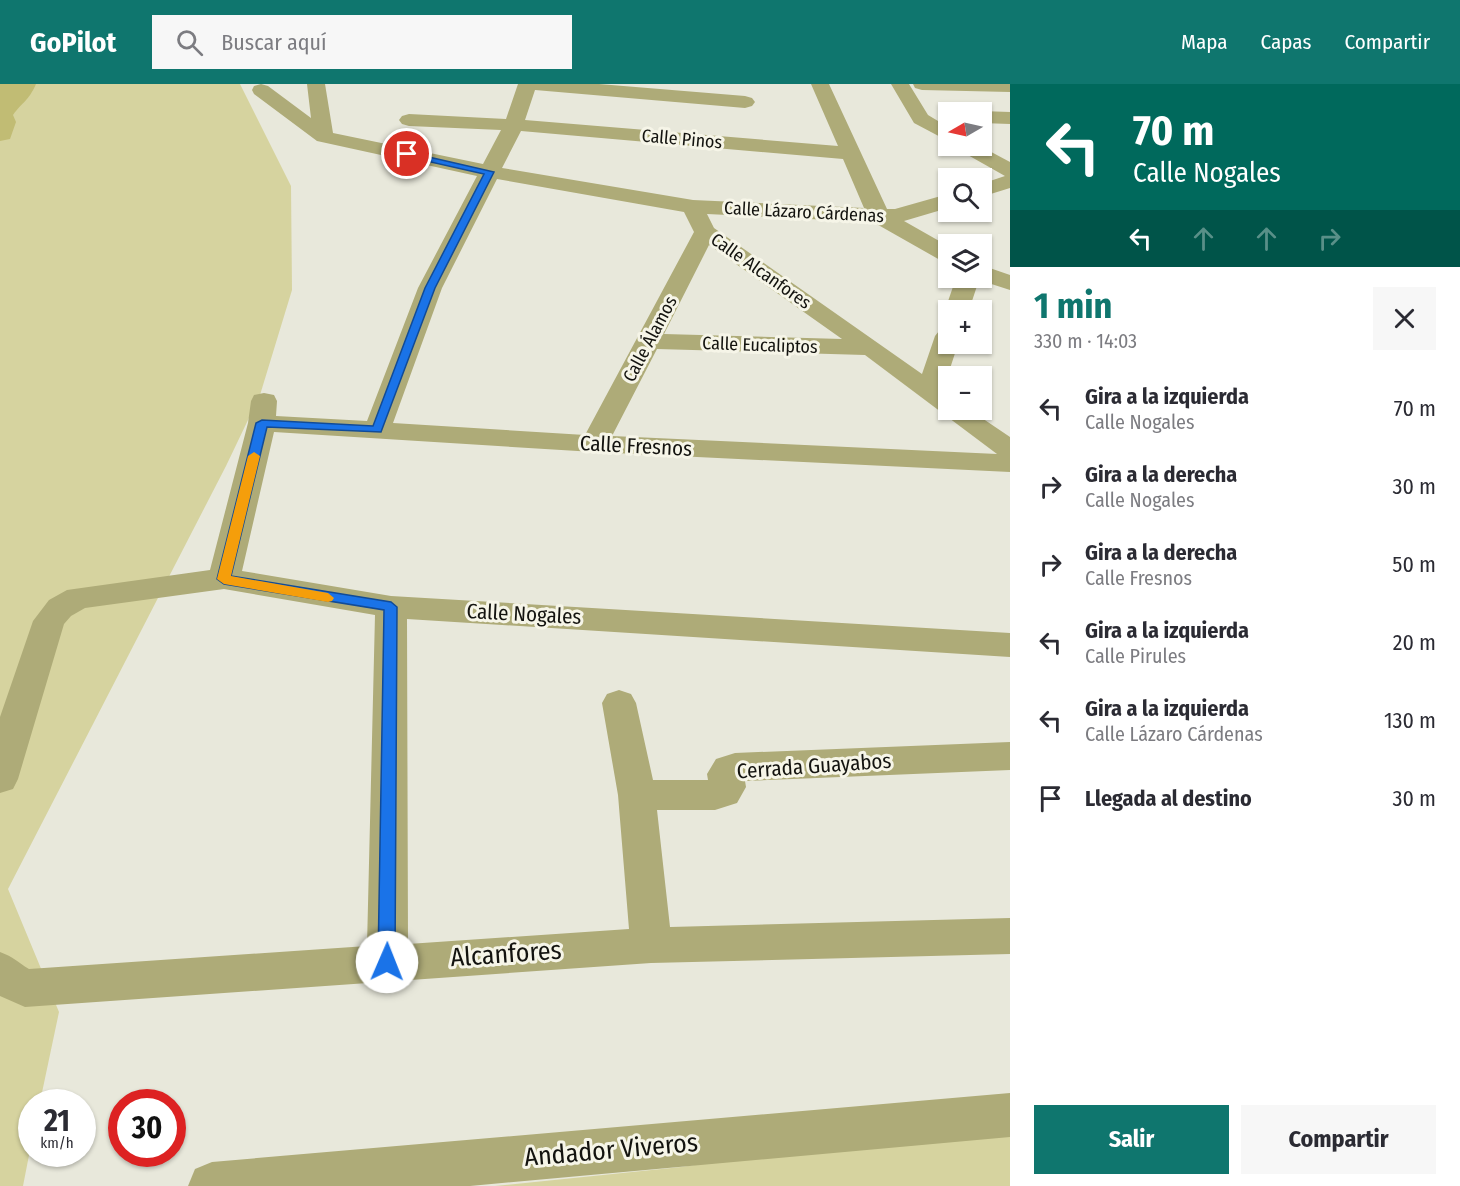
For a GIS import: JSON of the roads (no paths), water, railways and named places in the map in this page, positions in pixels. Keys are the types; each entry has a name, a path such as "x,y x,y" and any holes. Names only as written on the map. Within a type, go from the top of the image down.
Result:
{"street":[{"path":"316,84 324,137"},
{"path":"377,430 430,288 514,125 527,84"},
{"path":"533,84 745,102"},
{"path":"820,84 879,216 938,249"},
{"path":"900,84 915,112 921,119 938,129"},
{"path":"922,84 1010,86"},
{"path":"261,90 324,137 490,172 693,207"},
{"path":"915,112 938,113"},
{"path":"992,117 1010,118"},
{"name":"Calle Pinos","path":"409,120 514,125 849,153"},
{"path":"984,156 1010,171"},
{"path":"992,187 1010,181"},
{"name":"Calle Lázaro Cárdenas","path":"693,207 896,216 938,204"},
{"name":"Calle Alcanfores","path":"693,207 705,232 871,348 938,399"},
{"name":"Calle Álamos","path":"594,444 650,341 705,232"},
{"path":"992,276 1010,283"},
{"name":"Calle Eucaliptos","path":"650,341 871,348"},
{"name":"Calle Fresnos","path":"224,579 263,412 377,430 594,444 1010,463"},
{"path":"968,420 1010,450"},
{"name":"Calle Nogales","path":"0,779 49,621 60,608 78,598 224,579 391,607 1010,645"},
{"path":"387,962 391,607"},
{"path":"620,703 637,795 651,945"},
{"name":"Cerrada Guayabos","path":"637,795 724,793 728,788 725,774 729,769 735,767 1010,756"},
{"name":"Alcanfores","path":"3,974 25,988 651,945 1010,936"},
{"name":"Andador Viveros","path":"212,1186 1010,1115"}]}
